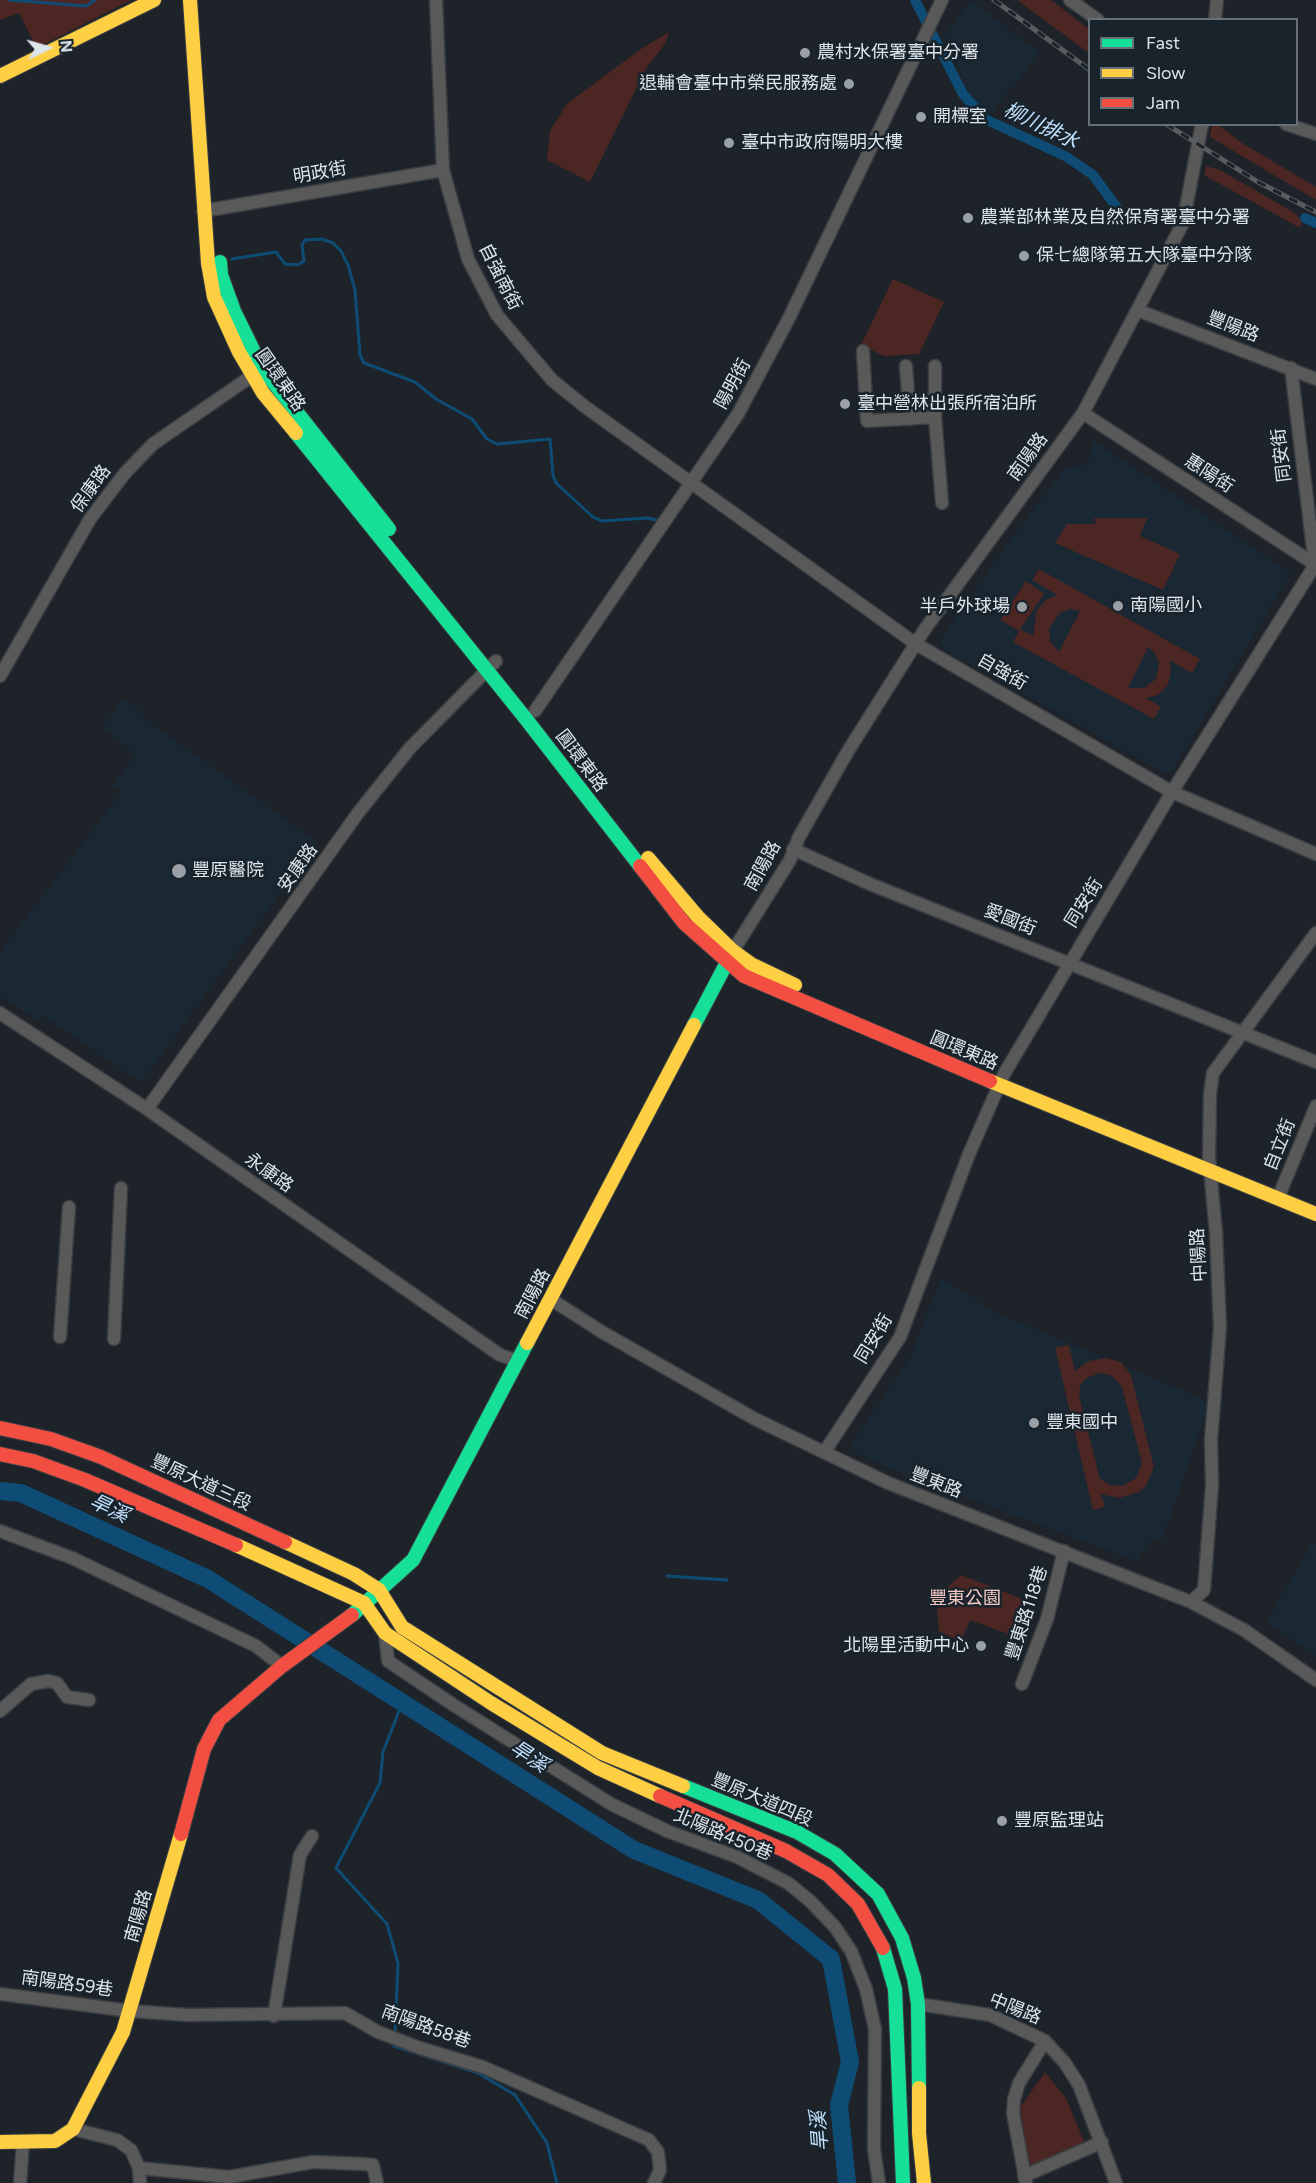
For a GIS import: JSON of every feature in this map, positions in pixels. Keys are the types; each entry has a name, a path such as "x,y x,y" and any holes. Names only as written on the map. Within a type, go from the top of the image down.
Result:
{"street":[{"path":"0,76 154,0"},
{"name":"圓環東路","path":"190,0 214,297 223,320 257,372 263,393 531,715 684,923 730,957 1001,1080 1280,1193 1316,1214"},
{"name":"圓環東路","path":"202,0 208,210"},
{"name":"自強南街","path":"436,0 443,170 468,259 497,315 552,380 692,484"},
{"name":"陽明街","path":"531,715 738,414 789,318 904,74 925,39 942,0"},
{"path":"1070,0 1095,18"},
{"path":"1215,18 1217,0"},
{"name":"南陽路","path":"73,2129 112,2057 130,2011 204,1749 219,1720 230,1708 285,1664 345,1621 413,1560 552,1300 730,957 790,860 793,849 848,751 916,644 1083,413 1183,223 1202,126"},
{"path":"1292,126 1316,134"},
{"name":"明政街","path":"208,210 443,170"},
{"name":"豐陽路","path":"1137,310 1316,379"},
{"path":"863,351 867,421 935,417"},
{"path":"906,366 910,418"},
{"path":"935,366 935,417 942,503"},
{"name":"同安街","path":"825,1451 900,1337 969,1154 1001,1080 1068,963 1172,792 1316,565 1291,368"},
{"name":"保康路","path":"0,676 90,519 125,473 153,444 257,372"},
{"name":"惠陽街","path":"1083,413 1316,565"},
{"name":"自強街","path":"692,484 916,644 1172,792 1316,854"},
{"name":"安康路","path":"147,1109 358,813 410,748 491,665"},
{"name":"愛國街","path":"793,849 870,884 1316,1062"},
{"name":"中陽路","path":"1191,1602 1204,1590 1212,1485 1211,1440 1220,1327 1209,1165 1210,1094 1214,1073 1316,933"},
{"name":"永康路","path":"0,1013 147,1109 500,1355 518,1361"},
{"name":"自立街","path":"1280,1193 1316,1106"},
{"path":"114,1338 121,1188"},
{"name":"圓環東路","path":"1280,1193 1316,1201"},
{"path":"60,1337 69,1208"},
{"name":"豐東路","path":"552,1300 602,1332 755,1419 888,1483 1191,1602 1244,1630 1316,1680"},
{"name":"豐原大道三段","path":"0,1428 51,1440 101,1457 354,1574 379,1590"},
{"path":"0,1454 33,1461 85,1480 364,1603"},
{"path":"0,1531 72,1558 256,1646 285,1664"},
{"name":"豐東路118巷","path":"1022,1684 1047,1619 1064,1551"},
{"name":"豐原大道四段","path":"379,1590 402,1627 602,1753 797,1832 835,1854 878,1894 902,1938 914,1978 918,2004 919,2133 924,2183"},
{"name":"豐原大道四段","path":"364,1603 385,1634 490,1703 598,1768 786,1851 828,1875 858,1904 885,1951 895,1989 903,2183"},
{"name":"北陽路450巷","path":"385,1634 388,1661 436,1693 611,1804 666,1831 737,1857 788,1882 810,1900 835,1927 851,1951 866,1989 875,2029 874,2149 879,2183"},
{"path":"0,1711 31,1684 48,1681 57,1683 68,1697 89,1700"},
{"path":"273,2016 300,1855 312,1836"},
{"name":"南陽路59巷","path":"0,1994 130,2011"},
{"name":"中陽路","path":"918,2004 990,2015 1045,2041 1065,2063 1079,2085 1116,2183"},
{"name":"南陽路58巷","path":"130,2011 188,2015 273,2016 345,2013 378,2032 483,2067 649,2140 658,2152 660,2170 654,2183"},
{"path":"1045,2041 1019,2083 1014,2099 1013,2113 1025,2180 1102,2142"},
{"path":"0,2142 55,2141 73,2129 117,2140 130,2150 139,2168 140,2183"},
{"path":"20,2183 23,2142"},
{"path":"139,2168 251,2178 313,2162 362,2164 373,2165 377,2183"}],"shaded area":[{"path":"971,0 1040,53 990,115 980,110 971,99 944,35"},
{"name":"南陽國小","path":"1094,441 1291,573 1172,771 1166,774 943,649 941,639 1011,539 1066,467 1087,465"},
{"name":"豐原醫院","path":"124,698 140,710 146,720 318,842 141,1082 42,1015 39,1021 0,996 0,952 122,791 113,785 136,755 103,727"},
{"name":"豐東國中","path":"941,1278 995,1312 1210,1402 1162,1540 1155,1537 1136,1561 896,1471 852,1451 851,1444 910,1358"},
{"path":"1313,1542 1316,1544 1316,1656 1266,1622"}],"green space":[{"path":"0,0 131,0 37,48 19,13 0,20"},
{"path":"1017,0 1051,0 1088,28 1088,52"},
{"path":"669,32 665,44 647,67 590,182 547,160 550,131 567,104 641,49"},
{"path":"1212,126 1219,126 1242,143 1316,187 1316,200 1210,137"},
{"path":"1206,166 1220,170 1293,212 1302,220 1300,228 1204,175"},
{"path":"893,279 944,302 919,354 884,356 861,345"},
{"path":"1094,518 1147,518 1140,536 1180,554 1163,590 1055,543 1067,524 1096,524"},
{"path":"1039,569 1200,659 1192,673 1169,660 1171,671 1168,685 1158,695 1146,698 1161,707 1154,719 1013,642 1019,631 1000,620 1026,581 1044,594 1020,629 1033,636 1037,610 1046,600 1057,595 1032,580","holes":["1070,609 1080,611 1059,652 1050,641 1049,628 1060,613","1148,647 1155,653 1159,663 1156,679 1144,688 1128,688"]},
{"path":"1069,1345 1075,1371 1089,1361 1106,1358 1121,1362 1131,1375 1154,1467 1146,1486 1139,1492 1119,1498 1101,1494 1105,1507 1093,1510 1055,1348","holes":["1100,1373 1111,1375 1122,1387 1142,1463 1136,1478 1122,1486 1110,1485 1100,1479 1079,1395 1080,1386 1086,1378"]},
{"name":"豐東公園","path":"961,1575 1030,1602 1017,1637 970,1620 961,1642 939,1631 937,1610 947,1588"},
{"path":"1045,2072 1066,2098 1086,2146 1027,2174 1017,2112"}],"waterway":[{"name":"柳川排水","path":"9,0 86,6 95,0"},
{"name":"柳川排水","path":"915,0 963,94 985,119 1067,157 1093,175 1123,216"},
{"name":"柳川排水","path":"1305,218 1316,223"},
{"path":"232,259 276,252 285,264 298,265 304,261 302,245 305,240 322,239 333,243 341,251 348,265 355,290 360,355 364,363 415,382 436,399 472,419 487,439 497,444 550,439 553,475 556,483 593,517 602,521 647,518 657,520"},
{"name":"旱溪","path":"0,1491 21,1493 208,1579 634,1850 758,1900 831,1959 850,2062 839,2105 847,2183"},
{"path":"667,1576 727,1580"},
{"path":"395,2034 398,1963 387,1924 336,1868 380,1783 383,1752 403,1701"},
{"path":"395,2041 394,2046 478,2073 515,2095 547,2143 557,2183"}],"railway":[{"path":"994,0 1088,69"},
{"path":"1169,126 1258,182 1316,212"}],"traffic: fast":[{"path":"220,262 221,275 234,311 262,368 389,529"},
{"path":"296,433 526,719 640,866"},
{"path":"694,1025 733,951"},
{"path":"352,1615 413,1560 527,1343"},
{"path":"683,1786 797,1832 835,1854 878,1894 902,1938 914,1978 918,2004 919,2088"},
{"path":"883,1948 895,1989 903,2183"}],"traffic: slow":[{"path":"0,76 154,0"},
{"path":"190,0 208,263 214,297 239,352 263,393 296,433"},
{"path":"648,858 698,917 733,951 751,964 795,985"},
{"path":"527,1343 694,1025"},
{"path":"990,1081 1316,1214"},
{"path":"285,1542 354,1574 379,1590 402,1627 602,1753 683,1786"},
{"path":"236,1545 364,1603 385,1633 491,1703 598,1768 660,1796"},
{"path":"0,2142 55,2141 73,2129 123,2032 181,1834"},
{"path":"919,2088 919,2133 924,2183"}],"traffic: jam":[{"path":"640,866 684,923 744,976 990,1081"},
{"path":"0,1428 51,1439 101,1457 285,1542"},
{"path":"0,1454 33,1461 85,1480 236,1545"},
{"path":"181,1834 204,1749 219,1720 282,1666 352,1615"},
{"path":"660,1796 786,1851 828,1875 858,1904 883,1948"}],"place":[{"name":"農村水保署臺中分署","path":"805,53"},
{"name":"退輔會臺中市榮民服務處","path":"849,84"},
{"name":"開標室","path":"921,117"},
{"name":"臺中市政府陽明大樓","path":"729,143"},
{"name":"農業部林業及自然保育署臺中分署","path":"968,218"},
{"name":"保七總隊第五大隊臺中分隊","path":"1024,256"},
{"name":"臺中營林出張所宿泊所","path":"845,404"},
{"name":"南陽國小","path":"1118,606"},
{"name":"半戶外球場","path":"1022,607"},
{"name":"豐原醫院","path":"179,871"},
{"name":"豐東國中","path":"1034,1423"},
{"name":"北陽里活動中心","path":"981,1646"},
{"name":"豐原監理站","path":"1002,1821"}]}
